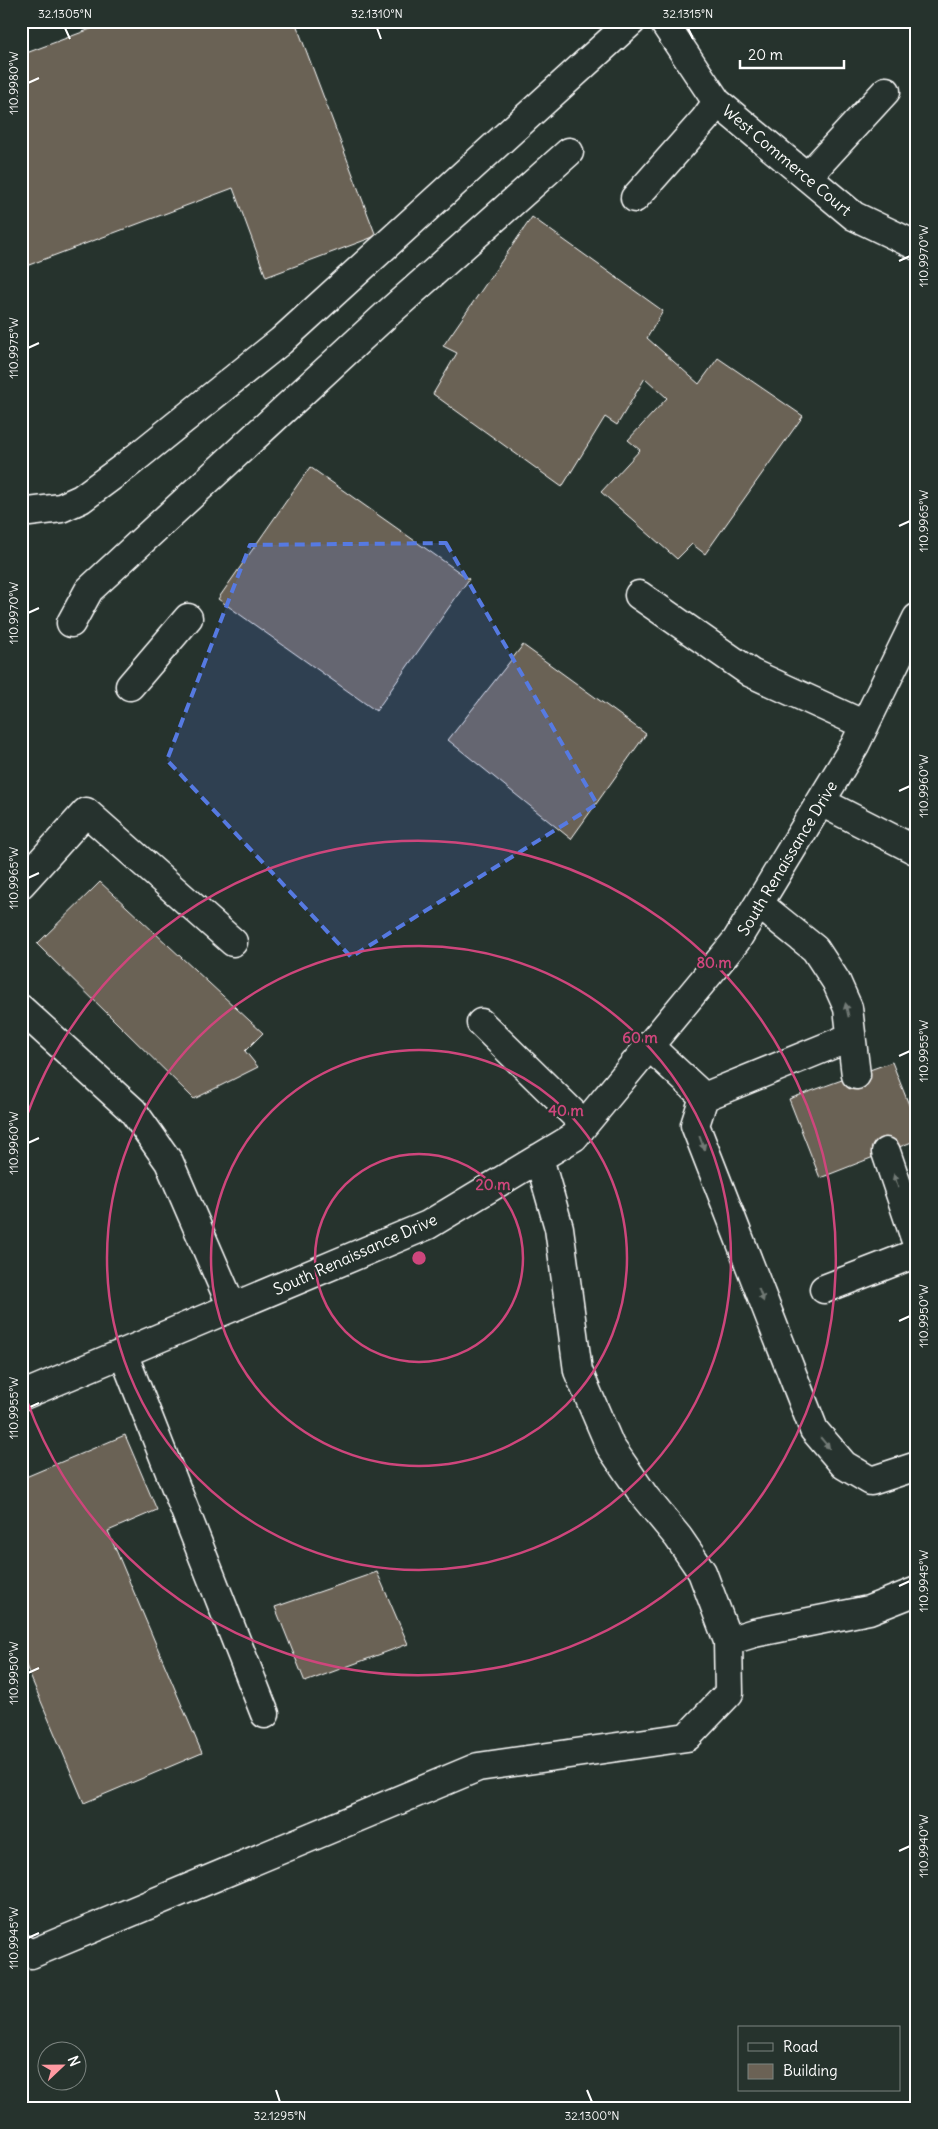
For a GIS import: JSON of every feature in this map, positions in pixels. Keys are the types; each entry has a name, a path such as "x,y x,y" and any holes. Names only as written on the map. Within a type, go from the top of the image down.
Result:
{"street":[{"path":"21,511 29,512 61,508 81,499 127,465 281,342 632,21"},
{"name":"West Commerce Court","path":"663,21 717,102 854,216 917,246"},
{"path":"807,177 886,91"},
{"path":"635,198 717,102"},
{"path":"71,623 89,590 386,315 569,152"},
{"path":"639,595 751,673 865,725"},
{"path":"130,686 188,618"},
{"name":"South Renaissance Drive","path":"21,1396 428,1225 574,1137 736,941 855,745 917,618"},
{"path":"821,802 917,851"},
{"path":"21,884 86,812 232,942"},
{"path":"759,904 815,949 836,981 848,1008 856,1075"},
{"path":"21,1009 133,1111 168,1162 232,1307"},
{"path":"481,1024 584,1124"},
{"path":"851,1037 704,1097 695,1125 814,1430 844,1465 871,1481 917,1466"},
{"path":"649,1046 704,1097"},
{"path":"886,1152 917,1244"},
{"path":"24,1954 478,1767 687,1738 729,1693 728,1641 702,1572 678,1536 645,1497 610,1446 578,1371 559,1228 539,1158"},
{"path":"824,1289 917,1253"},
{"path":"123,1353 266,1714"},
{"path":"728,1641 754,1633 869,1610 917,1591"}],"highlighted area":[{"path":"446,543 597,804 351,957 167,760 250,545"}],"building":[{"path":"112,21 295,21 376,236 266,277 233,188 21,268 21,55"},
{"path":"532,217 663,311 647,338 699,384 718,358 803,416 705,554 692,544 677,559 601,492 640,450 628,440 667,398 645,378 617,425 605,417 562,487 433,394 457,353 443,346"},
{"path":"310,467 469,579 376,711 218,599"},
{"path":"523,645 646,734 571,839 448,740"},
{"path":"100,882 263,1033 245,1051 258,1067 194,1099 37,944"},
{"path":"892,1062 917,1125 917,1140 820,1178 789,1099"},
{"path":"125,1435 157,1510 108,1531 202,1753 84,1803 21,1654 21,1479"},
{"path":"377,1572 408,1644 305,1682 275,1607"}]}
